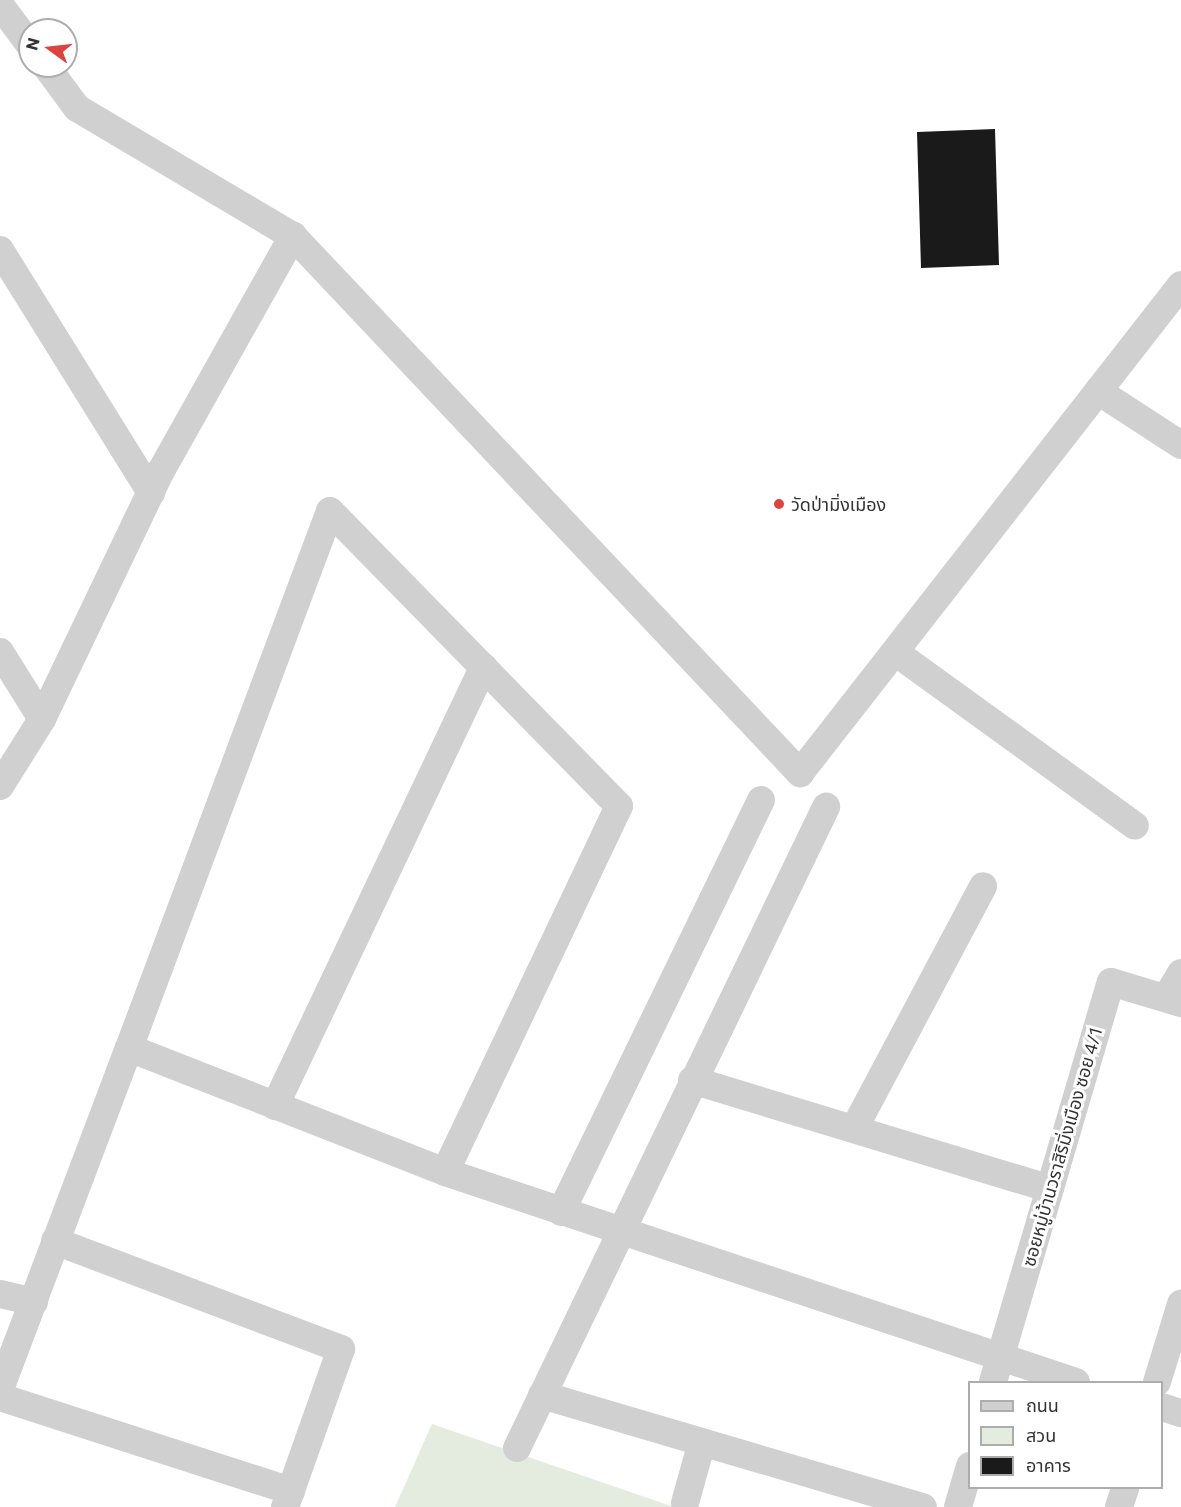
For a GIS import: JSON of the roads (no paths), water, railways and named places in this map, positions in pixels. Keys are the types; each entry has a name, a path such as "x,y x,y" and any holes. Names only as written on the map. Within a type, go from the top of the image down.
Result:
{"street":[{"path":"0,5 18,29"},
{"path":"55,78 77,108 293,236 800,773 1098,392 1176,300"},
{"path":"0,786 42,719 151,493 293,236"},
{"path":"0,250 151,493"},
{"path":"1098,392 1181,445"},
{"path":"0,1389 330,511 619,806 446,1172"},
{"path":"0,652 42,719"},
{"path":"895,652 1135,826"},
{"path":"275,1106 483,667"},
{"path":"561,1212 761,800"},
{"path":"517,1448 619,1231 826,807"},
{"path":"854,1129 982,886"},
{"path":"1174,1000 1181,973"},
{"name":"ซอยหมู่บ้านวราสิริมิ่งเมือง ซอย 4/1","path":"996,1371 1111,982 1174,1000"},
{"path":"129,1048 446,1172 619,1231 996,1371 1063,1381"},
{"path":"692,1080 1050,1189"},
{"path":"0,1397 288,1499 341,1349 55,1241"},
{"path":"0,1294 34,1302"},
{"path":"1158,1381 1181,1304"},
{"path":"542,1395 922,1507"},
{"path":"1163,1408 1181,1413"},
{"path":"685,1503 702,1442"},
{"path":"958,1507 968,1470"},
{"path":"1119,1507 1125,1489"}],"place":[{"name":"วัดป่ามิ่งเมือง","path":"779,504"}]}
